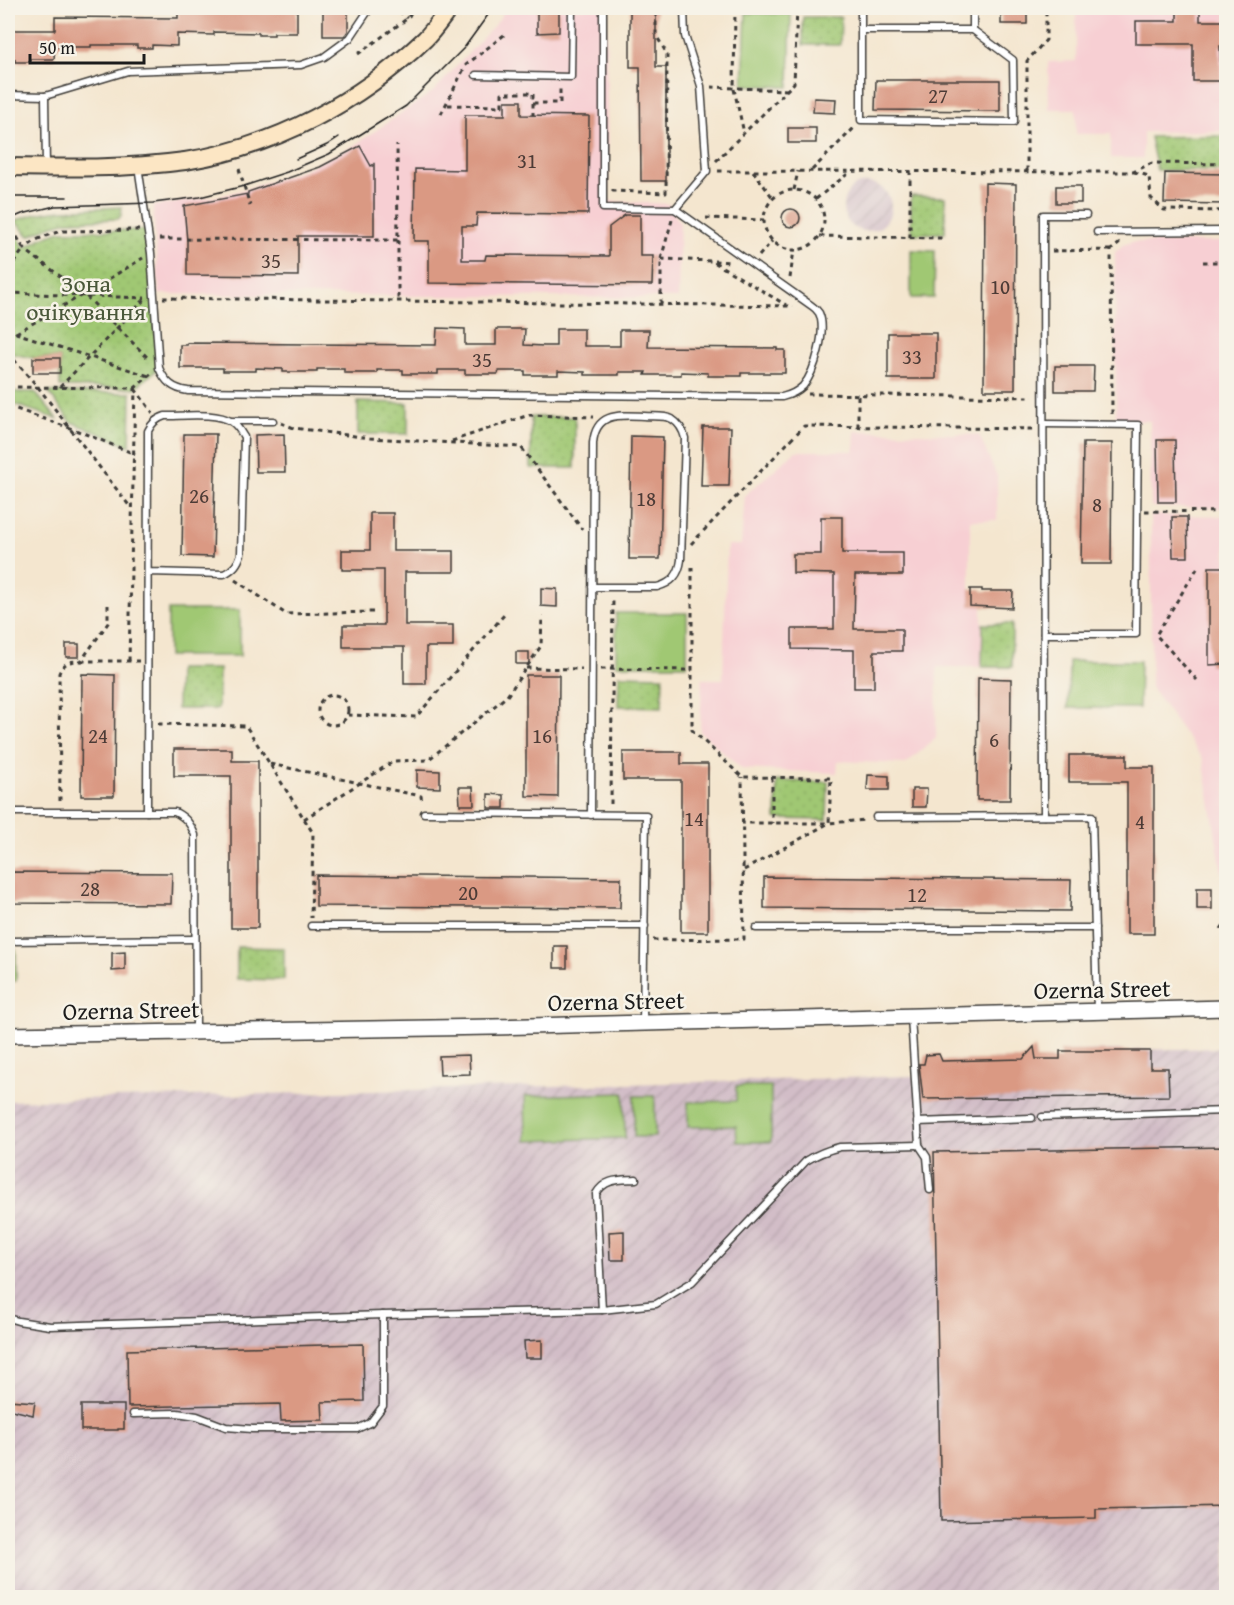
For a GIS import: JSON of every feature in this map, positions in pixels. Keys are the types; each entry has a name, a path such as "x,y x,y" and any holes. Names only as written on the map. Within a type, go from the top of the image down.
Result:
{"main road":[{"path":"8,167 138,166 227,152 261,141 316,118 354,96 392,68 426,38 450,8"}],"street":[{"name":"Ozerna Street","path":"8,1035 643,1023 1227,1008"}],"lane":[{"path":"8,95 45,96 128,71 301,65 324,57 350,38 370,8"},
{"path":"476,75 571,77 572,8"},
{"path":"138,166 151,253 159,368 163,378 178,389 188,391 782,397 793,394 808,380 821,341 822,329 819,313 812,306 675,209 603,208 603,8"},
{"path":"675,209 707,171 701,86 685,36 684,8"},
{"path":"861,8 861,30 861,120 1014,122 1013,60 973,30 861,30"},
{"path":"973,8 973,30"},
{"path":"45,96 46,168"},
{"path":"1044,816 1043,215 1086,215"},
{"path":"1097,232 1227,231"},
{"path":"591,815 592,544 594,435 597,427 611,417 619,415 665,417 679,424 685,438 681,556 677,575 672,581 657,587 592,586"},
{"path":"147,812 148,431 151,424 165,416 219,417 231,421 273,421"},
{"path":"149,572 224,574 238,563 241,554 244,437 231,421"},
{"path":"1044,427 1138,425 1136,634 1044,634"},
{"path":"8,812 175,812 185,817 195,835 196,1032"},
{"path":"424,813 646,815 643,1023"},
{"path":"876,817 1092,816 1097,1011"},
{"path":"311,926 645,926"},
{"path":"756,928 1095,928"},
{"path":"8,940 195,939"},
{"path":"911,1016 919,1145 927,1156 930,1190"},
{"path":"1042,1117 1227,1111"},
{"path":"917,1122 1032,1118"},
{"path":"8,1318 50,1326 602,1310 656,1304 692,1282 806,1161 815,1155 840,1147 919,1145"},
{"path":"602,1310 596,1194 606,1182 636,1179"},
{"path":"133,1414 177,1413 197,1416 226,1427 252,1429 357,1429 370,1423 383,1406 383,1315"}],"path":[{"path":"358,54 408,18 413,8"},
{"path":"613,180 613,191 666,193 667,54 656,35 656,8"},
{"path":"735,8 734,88 744,133"},
{"path":"707,171 794,83 797,8"},
{"path":"1027,171 1027,61 1046,40 1046,8"},
{"path":"399,12 408,18"},
{"path":"533,103 560,103 561,77"},
{"path":"701,86 787,90"},
{"path":"448,105 502,106 502,93 533,93 533,115"},
{"path":"811,171 861,120"},
{"path":"397,145 398,301"},
{"path":"1133,172 1152,163 1227,164"},
{"path":"239,169 250,206"},
{"path":"707,171 1133,172 1149,176 1151,198 1164,210 1227,211"},
{"path":"753,171 773,198"},
{"path":"794,190 798,171"},
{"path":"816,199 852,171"},
{"path":"910,171 910,238"},
{"path":"786,190 794,190 802,191 816,199 822,207 824,227 813,244 804,249 794,250 778,246 772,241 764,220 765,212 773,198 786,190"},
{"path":"661,304 661,259 675,209"},
{"path":"687,218 764,220"},
{"path":"8,270 24,249 36,240 61,231 157,230 159,239 151,253 8,339"},
{"path":"13,231 24,249 84,294 159,368"},
{"path":"820,236 942,238"},
{"path":"159,239 398,240"},
{"path":"752,264 772,241"},
{"path":"1043,250 1111,250 1121,242"},
{"path":"788,289 794,250"},
{"path":"1111,250 1112,425"},
{"path":"661,259 712,261 787,306"},
{"path":"1203,261 1227,262"},
{"path":"8,293 146,298 60,387"},
{"path":"155,298 812,306"},
{"path":"8,387 135,388 149,376 16,333"},
{"path":"8,353 38,387 132,509"},
{"path":"135,388 157,419"},
{"path":"129,661 135,388"},
{"path":"793,394 1044,397"},
{"path":"858,395 858,427"},
{"path":"8,406 147,459"},
{"path":"448,442 529,415 611,417"},
{"path":"273,421 294,428 370,438 521,447 592,544"},
{"path":"681,556 804,426 1044,427"},
{"path":"1137,511 1227,512"},
{"path":"692,567 692,730 742,777 831,778 829,823"},
{"path":"1197,680 1156,635 1198,567"},
{"path":"224,574 286,614 373,612"},
{"path":"611,815 613,587"},
{"path":"81,661 108,623 108,605"},
{"path":"348,715 417,717 504,615"},
{"path":"304,819 394,761 429,760 507,696 541,646 542,616"},
{"path":"60,812 59,673 62,667 69,661 148,661"},
{"path":"526,668 692,670"},
{"path":"338,695 348,705 348,715 341,723 331,725 322,720 318,711 319,706 324,698 338,695"},
{"path":"148,724 246,726 313,832 311,926"},
{"path":"270,764 421,796 424,813"},
{"path":"644,940 744,939 742,777"},
{"path":"772,777 772,823"},
{"path":"742,823 829,823 869,820 876,817"},
{"path":"743,871 829,823"},
{"path":"1221,929 1227,922"}],"shaded area":[{"path":"506,8 606,8 608,201 669,204 680,224 678,298 159,294 153,206 221,196 253,187 303,170 353,146 434,91 498,21"},
{"path":"1076,8 1226,8 1226,131 1143,132 1143,158 1111,158 1111,134 1076,134 1076,109 1049,109 1048,62 1076,61"},
{"path":"862,183 872,183 884,190 891,202 891,212 884,224 872,231 862,231 847,220 843,212 843,202 854,187"},
{"path":"1132,242 1226,242 1226,508 1151,507 1150,421 1116,421 1115,252 1123,245"},
{"path":"855,431 979,435 997,476 997,520 970,520 970,589 982,589 982,667 937,667 936,738 906,764 838,761 837,773 742,769 700,732 702,679 723,679 727,545 741,545 745,495 796,451 854,451"},
{"path":"1151,515 1226,516 1226,897 1203,759 1151,688"},
{"path":"1226,1048 1226,1597 8,1598 8,1101 916,1076 916,1064 924,1064 926,1055 939,1054 942,1061 1023,1059 1029,1053 1035,1052 1036,1059 1060,1059 1060,1051 1121,1050 1123,1058 1132,1057 1133,1050"}],"green space":[{"path":"746,13 791,14 789,87 743,85"},
{"path":"803,17 841,17 840,45 803,45"},
{"path":"1226,136 1226,171 1157,170 1150,137"},
{"path":"911,196 945,197 945,233 911,234"},
{"path":"122,207 121,216 118,219 68,221 29,236 15,221 54,211"},
{"name":"Зона очікування","path":"13,230 25,248 61,231 148,230 159,368 135,388 60,387 60,358 33,358 8,353 8,234"},
{"path":"911,250 935,251 934,298 911,298"},
{"path":"8,392 35,392 57,419 8,402"},
{"path":"48,392 131,393 130,446 71,422"},
{"path":"358,402 408,403 408,434 358,434"},
{"path":"531,417 575,417 575,468 531,468"},
{"path":"168,610 240,610 240,656 168,656"},
{"path":"616,613 687,613 687,665 616,665"},
{"path":"983,624 1012,624 1012,667 982,667"},
{"path":"1069,661 1140,661 1139,708 1068,708"},
{"path":"178,669 219,669 218,709 177,709"},
{"path":"619,675 663,676 662,707 618,706"},
{"path":"777,781 828,782 827,820 776,819"},
{"path":"237,947 284,948 284,980 237,979"},
{"path":"8,950 16,950 16,981 8,981"},
{"path":"736,1086 771,1086 771,1142 737,1142 736,1126 688,1127 688,1102 736,1101"},
{"path":"624,1093 625,1138 526,1141 525,1096"},
{"path":"634,1096 655,1096 655,1137 634,1137"}],"building":[{"path":"178,8 297,8 297,33 274,33 274,35 214,32 214,35 177,34 177,46 55,47 54,59 30,59 30,62 15,62 15,59 8,59 8,30 55,30 55,17 178,18"},
{"path":"323,8 348,8 348,31 344,36 323,36"},
{"path":"537,8 559,8 559,32 537,33"},
{"path":"630,8 656,8 656,67 666,67 666,181 641,181 640,67 630,67"},
{"path":"1001,8 1027,8 1027,24 1001,24"},
{"path":"1177,8 1200,8 1200,21 1227,21 1227,46 1220,46 1221,81 1193,81 1193,44 1136,44 1136,21 1177,21"},
{"path":"876,80 1000,80 1000,111 875,110"},
{"path":"814,98 836,99 835,113 813,112"},
{"path":"505,101 521,101 521,115 589,116 588,214 477,213 476,226 462,226 462,260 485,260 486,255 609,256 609,227 625,215 640,215 640,256 653,256 652,285 429,283 429,241 414,241 415,169 465,170 465,115 505,115"},
{"path":"788,128 816,128 816,143 788,143"},
{"path":"360,146 371,166 374,164 374,236 298,236 298,276 187,275 184,206 248,194 248,192 320,167"},
{"path":"1165,173 1227,174 1227,204 1164,203"},
{"path":"985,183 1016,184 1015,390 984,390"},
{"path":"1056,186 1081,186 1081,203 1056,203"},
{"path":"791,209 797,212 800,218 797,224 791,227 785,224 782,218 785,212"},
{"path":"437,328 465,329 465,345 496,345 496,329 525,329 524,345 544,346 556,346 556,329 584,329 584,346 620,346 620,330 649,330 648,347 777,348 777,350 785,350 785,373 708,376 708,373 681,372 681,375 645,375 646,372 619,372 619,375 585,375 585,372 558,371 558,375 525,375 525,371 465,374 465,370 438,370 438,374 403,374 403,370 344,373 344,369 283,372 283,369 256,368 256,371 223,371 223,368 180,368 180,345 187,345 187,343 436,345"},
{"path":"888,333 936,333 936,379 888,379"},
{"path":"33,358 60,358 60,373 33,373"},
{"path":"1055,366 1094,366 1093,391 1055,391"},
{"path":"703,427 731,427 729,486 701,486"},
{"path":"184,434 216,434 213,557 182,556"},
{"path":"284,434 285,472 256,472 255,435"},
{"path":"631,436 663,437 660,559 629,559"},
{"path":"1157,440 1175,440 1176,502 1158,502"},
{"path":"1083,443 1112,443 1111,564 1081,564"},
{"path":"370,513 393,513 393,551 454,551 454,572 405,572 405,625 453,625 453,647 426,647 426,684 404,684 404,647 343,647 343,625 384,625 384,570 342,570 342,550 370,550"},
{"path":"821,517 842,517 842,553 903,553 903,575 855,575 854,629 902,629 902,651 874,651 874,688 854,688 854,650 792,649 792,629 834,629 834,574 793,573 793,554 821,554"},
{"path":"1172,517 1187,517 1188,557 1173,557"},
{"path":"1209,567 1227,567 1227,664 1209,665"},
{"path":"541,588 557,589 557,607 541,606"},
{"path":"970,589 1013,591 1012,608 970,606"},
{"path":"66,644 79,644 79,657 66,657"},
{"path":"516,652 529,652 529,664 516,664"},
{"path":"82,674 115,675 114,796 81,796"},
{"path":"526,675 559,675 558,797 526,796"},
{"path":"978,678 1011,679 1010,800 977,800"},
{"path":"174,749 232,749 232,761 258,761 258,928 231,928 231,776 174,776"},
{"path":"623,752 681,752 681,764 708,764 708,932 681,932 681,780 623,780"},
{"path":"1069,755 1127,755 1127,767 1154,767 1154,934 1127,934 1127,782 1069,782"},
{"path":"417,770 440,771 440,788 417,787"},
{"path":"868,775 889,776 889,790 867,790"},
{"path":"459,787 473,787 474,805 460,805"},
{"path":"912,789 927,789 926,807 912,807"},
{"path":"488,794 504,795 504,808 488,808"},
{"path":"8,872 172,873 171,904 8,903"},
{"path":"316,875 621,878 620,908 316,906"},
{"path":"764,877 1071,880 1070,911 764,908"},
{"path":"1197,888 1212,888 1212,909 1197,909"},
{"path":"554,946 567,946 567,968 554,968"},
{"path":"125,952 125,970 112,971 112,953"},
{"path":"1034,1047 1036,1059 1060,1059 1060,1051 1150,1051 1150,1068 1168,1068 1169,1096 923,1099 919,1064 924,1064 926,1055 939,1054 942,1061 1023,1059"},
{"path":"469,1055 470,1074 440,1075 439,1056"},
{"path":"1227,1147 1227,1506 1096,1509 1096,1518 941,1521 934,1152"},
{"path":"624,1231 624,1260 610,1260 609,1232"},
{"path":"542,1340 542,1358 525,1358 524,1341"},
{"path":"363,1344 364,1401 322,1402 323,1420 281,1421 280,1404 128,1407 127,1350"},
{"path":"8,1400 35,1402 33,1415 8,1409"},
{"path":"81,1405 124,1405 124,1429 81,1430"}],"tram line":[{"path":"8,220 55,206 153,203 200,197 287,172 329,154 406,106 464,48 493,8"},
{"path":"296,159 339,137"},
{"path":"8,197 67,197"}]}
